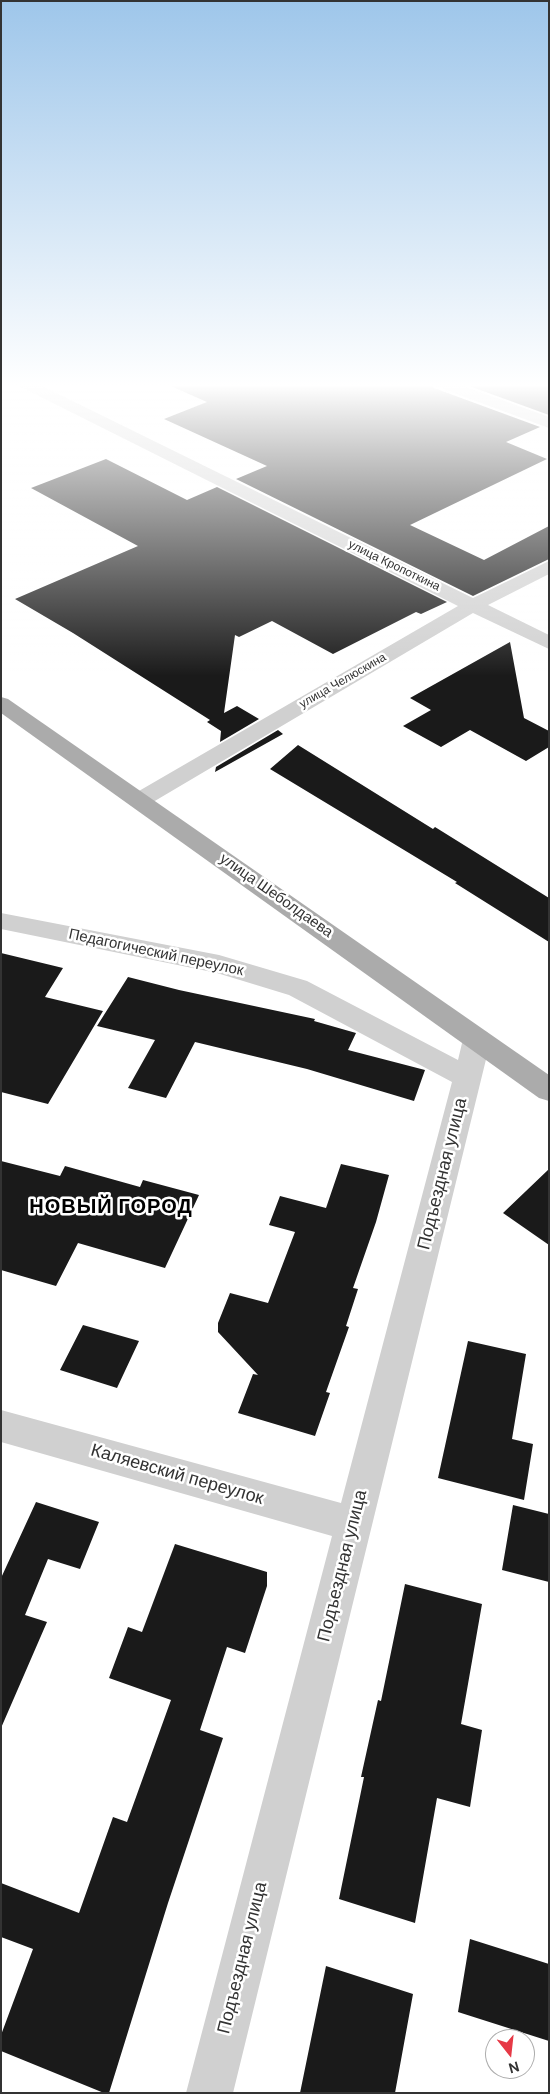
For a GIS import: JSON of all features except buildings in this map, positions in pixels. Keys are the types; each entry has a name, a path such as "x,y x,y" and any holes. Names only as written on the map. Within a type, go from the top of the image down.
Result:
{"main road":[{"name":"улица Шеболдаева","path":"1,703 549,1090"}],"street":[{"name":"улица Кропоткина","path":"222,481 549,643"},
{"name":"улица Челюскина","path":"140,800 473,605 549,566"},
{"name":"Педагогический переулок","path":"1,921 219,964 298,988 468,1078"},
{"name":"Подъездная улица","path":"209,2093 477,1039"},
{"name":"Каляевский переулок","path":"1,1426 353,1524"}],"district":[{"name":"НОВЫЙ ГОРОД","path":"111,1208"}]}
